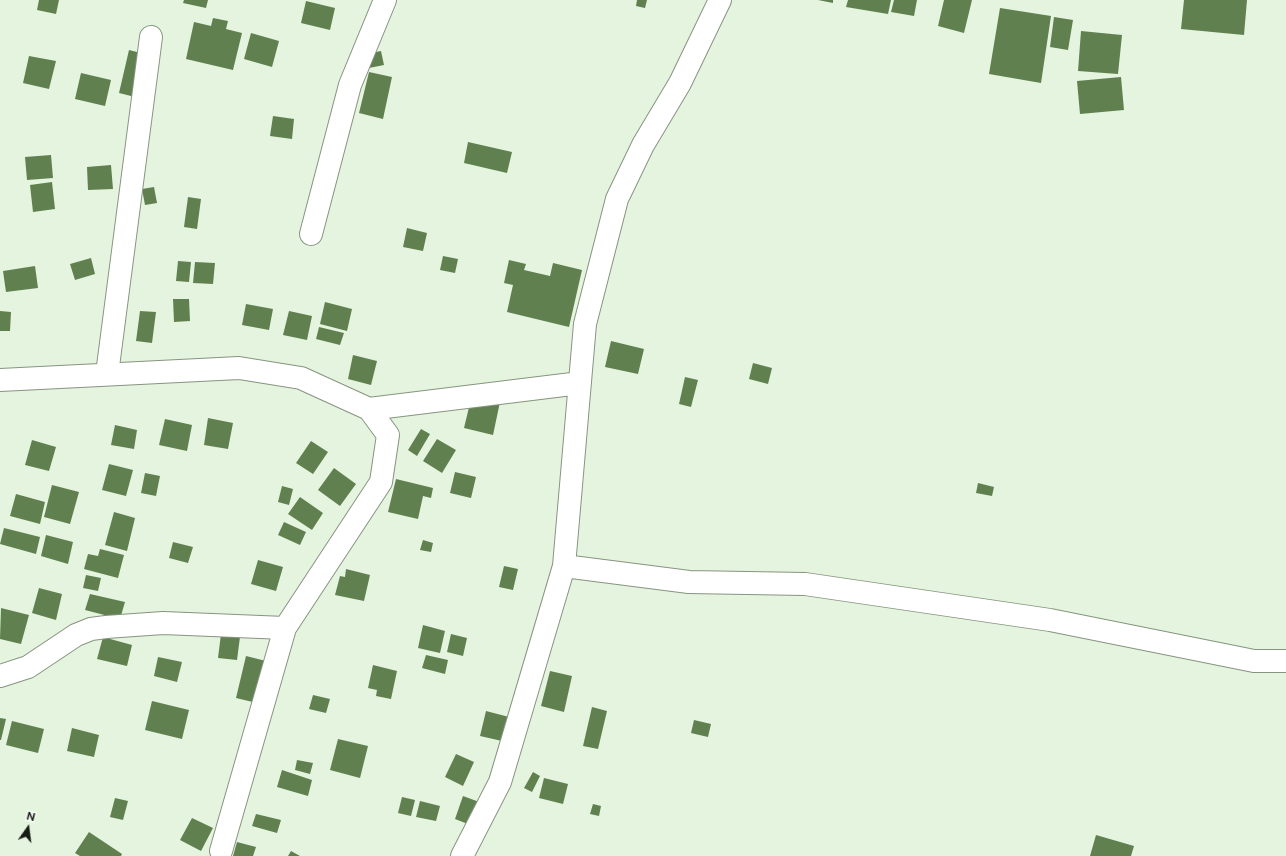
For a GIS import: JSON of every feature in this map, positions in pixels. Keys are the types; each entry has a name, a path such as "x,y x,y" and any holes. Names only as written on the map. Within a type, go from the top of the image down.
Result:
{"street":[{"path":"311,234 350,85 385,0"},
{"path":"462,856 500,782 564,566 585,324 617,199 643,145 680,83 720,0"},
{"path":"107,374 151,37"},
{"path":"0,380 239,368 301,378 368,409 388,436 381,482 285,628 221,851"},
{"path":"368,409 580,383"},
{"path":"564,566 689,582 805,584 1050,620 1254,661 1286,661"},
{"path":"0,676 28,667 76,635 91,629 163,623 285,628"}],"building":[{"path":"39,0 59,0 56,14 37,10"},
{"path":"184,0 208,0 206,8 183,3"},
{"path":"637,0 647,0 645,8 636,6"},
{"path":"818,0 833,0 833,3"},
{"path":"848,0 891,0 888,14 846,7"},
{"path":"894,0 917,0 914,16 891,12"},
{"path":"944,0 972,0 964,33 938,26"},
{"path":"1184,0 1247,0 1244,35 1181,29"},
{"path":"306,1 335,8 330,30 301,23"},
{"path":"1000,8 1051,16 1041,83 989,74"},
{"path":"1054,17 1073,20 1068,50 1050,47"},
{"path":"213,18 228,21 226,29 242,33 233,70 186,59 194,22 211,26"},
{"path":"1081,31 1122,35 1118,74 1078,71"},
{"path":"251,33 279,41 272,67 244,59"},
{"path":"129,50 145,54 135,97 119,93"},
{"path":"381,51 384,65 369,68 366,54"},
{"path":"29,56 56,61 49,89 23,83"},
{"path":"369,72 392,77 383,119 359,113"},
{"path":"81,73 111,80 105,106 75,99"},
{"path":"1121,77 1124,110 1080,114 1077,81"},
{"path":"273,116 294,119 292,139 270,136"},
{"path":"468,142 512,152 507,173 464,163"},
{"path":"51,155 53,178 27,180 25,157"},
{"path":"111,165 113,189 88,190 87,167"},
{"path":"52,182 55,209 33,212 30,185"},
{"path":"154,187 157,203 145,205 142,189"},
{"path":"188,197 201,199 197,229 184,227"},
{"path":"407,228 427,233 423,251 403,247"},
{"path":"443,256 458,259 455,273 440,270"},
{"path":"91,258 95,274 75,280 70,264"},
{"path":"509,260 526,264 524,270 550,276 553,263 582,270 569,327 507,312 513,285 504,283"},
{"path":"178,261 191,262 189,282 176,281"},
{"path":"195,262 215,263 213,284 193,283"},
{"path":"35,266 38,288 6,292 3,271"},
{"path":"173,299 189,299 190,321 174,322"},
{"path":"325,302 352,309 347,331 320,324"},
{"path":"246,304 273,309 269,330 242,325"},
{"path":"0,311 11,312 10,331 0,331"},
{"path":"140,311 156,312 152,343 136,341"},
{"path":"289,311 312,316 307,340 283,335"},
{"path":"319,327 344,333 340,345 316,339"},
{"path":"611,341 644,349 638,374 605,367"},
{"path":"353,355 377,361 371,385 348,379"},
{"path":"753,363 772,368 768,384 749,379"},
{"path":"685,377 698,380 691,407 679,404"},
{"path":"487,399 500,402 493,435 464,428 470,403 485,407"},
{"path":"208,418 233,423 228,449 204,445"},
{"path":"165,419 192,425 187,451 159,445"},
{"path":"115,425 137,430 134,449 111,445"},
{"path":"421,429 430,434 417,456 408,450"},
{"path":"437,439 456,450 442,473 423,461"},
{"path":"32,440 56,447 49,471 25,465"},
{"path":"311,441 328,452 313,474 296,463"},
{"path":"109,464 133,470 126,496 102,490"},
{"path":"334,468 356,484 340,506 318,490"},
{"path":"455,472 476,477 471,498 450,493"},
{"path":"145,473 160,476 156,496 141,493"},
{"path":"396,479 433,488 431,498 423,496 418,519 388,512"},
{"path":"978,483 994,487 992,496 976,493"},
{"path":"52,485 79,492 70,524 44,517"},
{"path":"282,486 293,489 289,505 278,502"},
{"path":"16,494 45,502 40,524 10,516"},
{"path":"300,497 323,513 312,530 288,514"},
{"path":"114,512 135,518 127,551 105,545"},
{"path":"284,522 306,532 300,545 278,535"},
{"path":"4,528 40,537 36,554 0,544"},
{"path":"46,535 73,542 68,564 41,556"},
{"path":"423,540 433,543 431,552 420,550"},
{"path":"173,542 193,547 188,563 169,558"},
{"path":"100,549 124,555 118,578 84,569 88,554 98,556"},
{"path":"258,560 283,567 276,591 251,584"},
{"path":"504,566 518,569 513,590 499,587"},
{"path":"346,569 370,575 364,601 335,595 340,576 345,577"},
{"path":"86,575 101,578 98,591 83,588"},
{"path":"39,588 62,594 56,620 32,613"},
{"path":"90,594 125,602 120,619 85,610"},
{"path":"1,608 29,615 21,644 0,639"},
{"path":"423,625 445,631 440,653 418,648"},
{"path":"221,634 240,637 237,660 218,658"},
{"path":"451,634 467,638 463,656 447,652"},
{"path":"103,637 132,645 127,666 97,659"},
{"path":"426,655 448,660 445,674 422,668"},
{"path":"246,656 270,662 261,704 236,698"},
{"path":"158,657 182,662 177,682 154,676"},
{"path":"373,665 397,671 391,699 376,696 377,690 368,688"},
{"path":"550,671 572,676 564,712 541,706"},
{"path":"313,695 330,699 326,713 309,709"},
{"path":"152,701 189,710 182,739 145,730"},
{"path":"592,707 607,711 598,749 583,746"},
{"path":"486,711 509,717 502,741 480,736"},
{"path":"0,718 6,719 1,740 0,740"},
{"path":"694,720 711,724 708,737 691,733"},
{"path":"12,721 44,729 38,753 6,745"},
{"path":"72,728 99,735 94,757 67,751"},
{"path":"338,739 368,746 360,778 330,770"},
{"path":"456,754 474,762 463,786 445,777"},
{"path":"297,760 313,763 310,774 295,770"},
{"path":"282,770 312,780 308,796 277,787"},
{"path":"533,772 540,776 532,792 524,788"},
{"path":"544,778 568,784 563,804 539,798"},
{"path":"463,796 482,803 473,826 455,819"},
{"path":"402,797 415,800 411,816 398,813"},
{"path":"115,798 128,801 123,820 110,817"},
{"path":"420,801 440,806 436,821 416,817"},
{"path":"593,804 601,806 599,816 590,814"},
{"path":"256,814 281,820 277,833 252,826"},
{"path":"192,818 213,828 201,851 180,840"},
{"path":"89,832 122,854 121,856 80,856 75,853"},
{"path":"1096,835 1134,846 1131,856 1090,856"},
{"path":"237,842 256,847 253,856 233,856"},
{"path":"291,851 300,856 288,856"}]}
